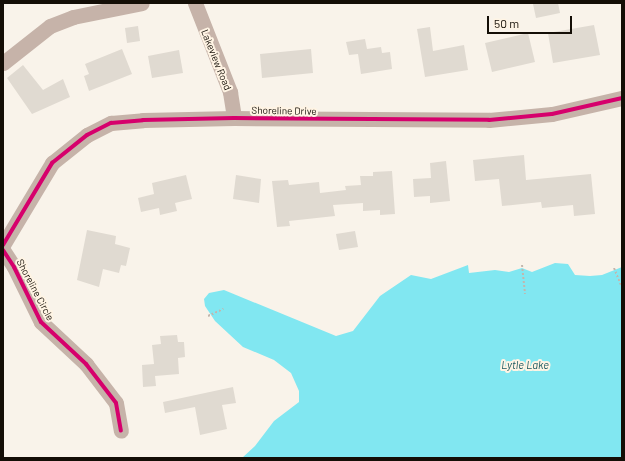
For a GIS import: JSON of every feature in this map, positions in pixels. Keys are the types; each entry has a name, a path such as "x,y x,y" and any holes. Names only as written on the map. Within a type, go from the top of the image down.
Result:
{"street":[{"path":"3,63 50,26 73,17 142,3"},
{"name":"Lakeview Road","path":"195,3 230,92 234,118"},
{"name":"Shoreline Drive","path":"3,246 52,163 87,135 111,123 143,120 234,118 489,120 552,114 622,98"},
{"name":"Shoreline Circle","path":"3,250 14,267 41,322 86,364 116,403 121,431"}],"path":[{"path":"522,265 526,294"},
{"path":"614,268 621,285"},
{"path":"208,316 223,309"}],"water":[{"name":"Lytle Lake","path":"555,263 568,264 575,275 590,276 602,275 622,267 622,458 242,458 255,446 274,421 299,402 299,391 291,373 274,360 243,347 215,321 205,306 204,299 209,293 224,290 336,336 353,331 380,296 411,275 431,279 468,265 469,273 495,270 509,272 522,268 532,272"}],"building":[{"path":"558,3 560,13 536,18 533,4"},
{"path":"594,25 600,55 553,63 548,33"},
{"path":"138,26 140,41 127,43 125,28"},
{"path":"430,27 433,51 464,45 468,70 425,77 417,29"},
{"path":"528,33 535,62 492,72 485,43"},
{"path":"365,39 367,49 381,47 382,53 390,52 392,69 361,74 358,54 349,55 346,42"},
{"path":"122,49 132,74 89,91 84,76 89,74 85,64"},
{"path":"311,49 313,73 262,78 260,54"},
{"path":"179,50 183,73 152,78 148,56"},
{"path":"23,65 43,90 63,79 70,97 32,114 7,78"},
{"path":"524,155 526,180 591,174 595,214 574,216 573,205 542,208 541,202 502,206 499,179 475,181 473,160"},
{"path":"446,161 450,201 430,203 430,196 414,197 413,179 431,178 430,163"},
{"path":"392,171 395,214 380,215 380,210 363,211 363,203 333,205 335,216 289,221 290,226 277,227 272,181 288,180 289,185 319,182 320,193 346,190 345,186 361,185 360,176 373,176 373,172"},
{"path":"186,175 192,199 175,203 177,211 160,215 159,208 141,212 138,198 154,194 152,183"},
{"path":"236,175 261,179 259,203 233,199"},
{"path":"87,230 116,236 115,244 130,248 126,266 121,265 119,273 103,269 99,287 77,280"},
{"path":"355,231 358,247 339,250 336,234"},
{"path":"177,335 178,342 184,342 185,357 178,358 179,374 155,376 156,386 143,387 142,365 154,364 152,345 161,344 160,336"},
{"path":"233,387 236,403 222,405 227,429 200,435 195,407 165,413 163,402"}],"cycle path":[{"path":"3,245 52,163 87,135 111,123 143,120 234,118 489,120 552,114 622,98"},
{"path":"3,250 14,267 41,322 86,364 116,403 121,431"}]}
